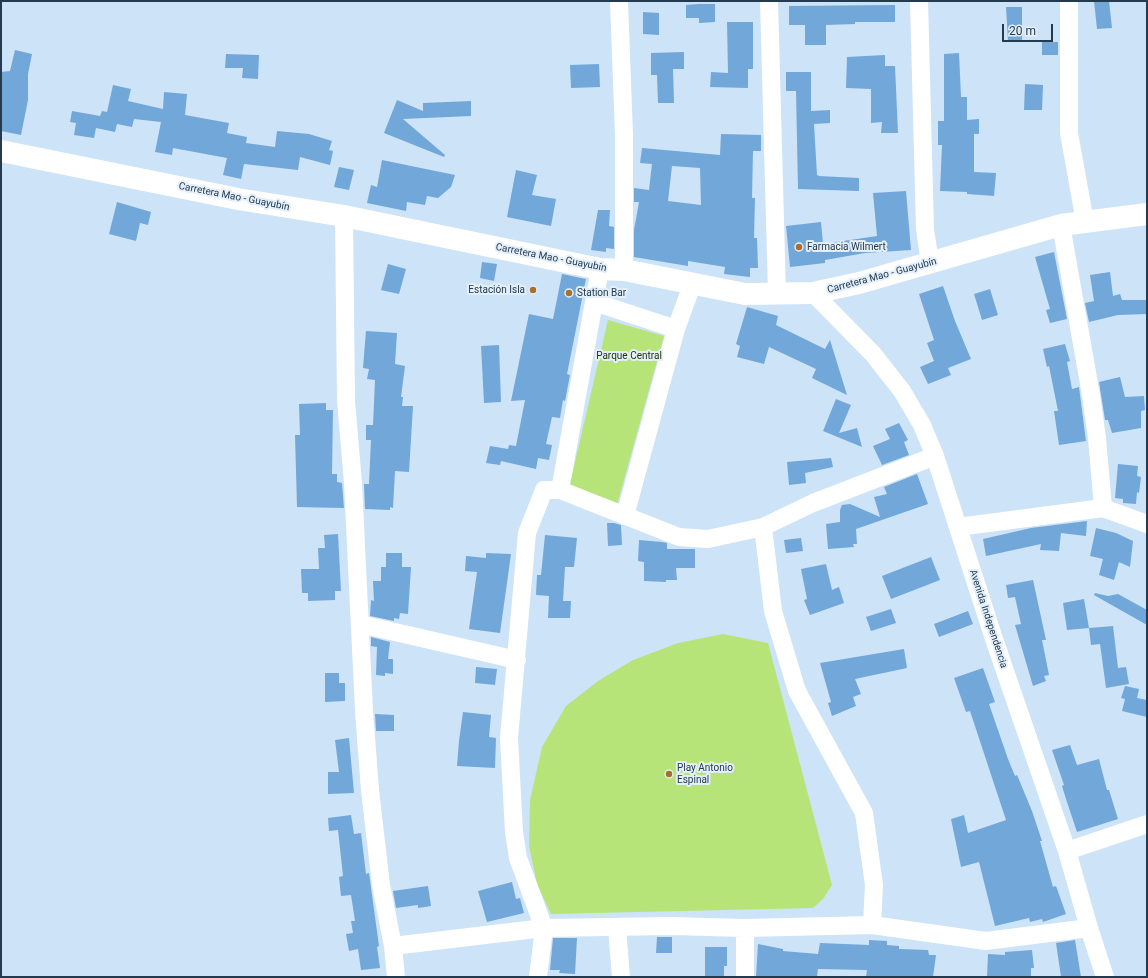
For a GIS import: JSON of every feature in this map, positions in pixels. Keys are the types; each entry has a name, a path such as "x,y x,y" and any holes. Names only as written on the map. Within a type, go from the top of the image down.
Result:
{"main road":[{"name":"Carretera Mao - Guayubín","path":"1,151 238,199 344,216 600,269 624,270 692,285 745,294 813,293 859,283 1061,225 1147,214"}],"street":[{"path":"619,1 624,143 624,270"},
{"path":"769,1 777,293"},
{"path":"919,1 925,229 930,263"},
{"path":"1069,1 1069,133 1085,222"},
{"path":"344,216 346,401 353,483 370,790 381,885 393,946 396,977"},
{"path":"1061,225 1091,395 1097,438 1103,508"},
{"path":"560,490 600,269"},
{"path":"625,516 676,329 692,285"},
{"name":"Avenida Independencia","path":"813,293 873,354 902,391 922,425 935,456 1067,851 1105,977"},
{"path":"594,302 676,329"},
{"path":"538,977 544,928 518,858 514,832 509,738 527,533 544,490 560,490 679,537 708,539 763,527 813,503 935,456"},
{"path":"958,527 1103,508 1147,524"},
{"path":"763,527 773,611 797,691 864,813 874,885 872,925"},
{"path":"360,624 517,660"},
{"path":"1067,851 1147,824"},
{"path":"393,946 544,928 672,926 745,928 872,925 986,941 1089,928"},
{"path":"617,928 621,977"},
{"path":"745,928 745,977"}],"green space":[{"name":"Parque Central","path":"608,320 664,336 617,505 569,488"},
{"name":"Play Antonio Espinal","path":"723,634 768,643 832,885 823,899 813,908 551,914 537,884 529,846 530,800 542,747 566,706 598,681 633,660 678,643"}],"building":[{"path":"1094,1 1109,1 1112,28 1097,29"},
{"path":"715,4 715,22 699,23 699,18 686,18 686,5"},
{"path":"895,5 895,22 855,22 855,24 826,25 826,45 805,45 805,25 789,25 789,6"},
{"path":"1006,7 1022,7 1022,40 1008,41"},
{"path":"643,12 659,13 659,35 643,34"},
{"path":"727,22 753,22 753,69 748,69 748,88 710,87 711,72 728,73"},
{"path":"1042,42 1058,42 1058,55 1042,55"},
{"path":"15,50 32,54 28,74 28,100 21,135 1,131 1,72 10,71"},
{"path":"684,52 684,69 673,69 674,103 658,103 657,75 651,75 651,53"},
{"path":"959,53 961,97 967,97 967,120 979,119 979,134 974,134 974,172 996,173 994,196 967,194 967,192 940,191 942,145 938,145 938,121 944,121 944,54"},
{"path":"226,54 259,55 258,79 242,78 243,68 225,68"},
{"path":"885,55 885,66 895,66 898,133 881,133 882,122 871,123 871,89 846,88 847,57"},
{"path":"599,64 600,87 571,88 570,65"},
{"path":"786,72 811,72 811,111 830,110 830,123 814,124 817,175 859,178 859,191 798,189 796,91 786,91"},
{"path":"1025,84 1043,85 1042,110 1024,110"},
{"path":"113,85 131,89 128,101 163,109 164,92 187,94 185,115 229,123 227,133 247,137 246,143 275,147 277,131 309,134 332,141 329,150 333,151 330,165 300,157 298,170 244,164 241,179 223,175 227,158 173,148 172,155 155,152 161,122 134,119 132,127 117,124 115,132 96,128 94,138 74,135 76,123 70,122 72,111 100,116 102,111 107,112"},
{"path":"397,100 423,111 423,103 471,101 471,116 403,119 445,155 444,157 384,133"},
{"path":"721,134 761,135 761,151 753,151 752,198 755,198 754,238 757,238 758,268 750,268 750,277 724,274 725,267 688,261 688,266 634,257 634,230 639,202 634,202 634,188 649,190 652,164 640,163 642,148 720,155","holes":["672,166 700,168 701,205 668,201"]},
{"path":"382,160 455,175 451,187 438,198 427,196 425,205 407,202 406,211 367,203 371,185 377,187"},
{"path":"339,167 354,170 349,190 334,187"},
{"path":"516,170 537,175 532,195 556,199 551,226 507,217"},
{"path":"906,191 911,250 865,253 825,260 825,263 790,267 786,226 821,222 823,244 877,236 873,193"},
{"path":"117,202 151,212 148,225 140,223 136,241 109,234"},
{"path":"598,210 610,210 609,226 614,227 614,249 606,248 606,252 591,250"},
{"path":"1054,252 1067,319 1050,323 1046,310 1050,309 1035,257"},
{"path":"482,262 497,264 494,281 480,278"},
{"path":"388,264 406,269 399,294 381,290"},
{"path":"1110,272 1113,296 1120,294 1122,300 1147,300 1147,314 1118,315 1089,322 1085,303 1094,301 1090,275"},
{"path":"562,274 586,279 567,374 570,375 565,401 563,400 560,418 552,417 546,444 552,445 549,460 538,458 536,469 501,461 500,465 486,463 490,446 508,449 509,445 516,446 525,400 511,401 529,314 553,319"},
{"path":"943,286 955,321 971,359 948,368 951,375 928,384 920,367 934,361 927,343 934,340 919,294"},
{"path":"990,289 998,315 982,320 974,294"},
{"path":"747,307 778,316 776,325 825,349 830,340 847,395 812,378 816,369 769,347 764,364 737,357 740,346 736,344"},
{"path":"366,331 397,333 395,364 405,366 401,397 403,397 402,406 413,406 409,472 395,471 393,508 390,507 390,510 365,509 364,484 369,484 371,440 366,440 366,425 373,425 375,380 367,379 369,369 363,368"},
{"path":"1065,344 1070,361 1067,362 1072,389 1079,387 1086,441 1059,445 1054,411 1058,411 1049,366 1047,367 1043,349"},
{"path":"499,345 501,402 484,403 481,346"},
{"path":"1120,377 1125,397 1144,396 1145,410 1141,411 1141,428 1112,433 1108,420 1105,420 1099,382"},
{"path":"836,399 851,405 839,433 857,428 862,447 823,431"},
{"path":"326,403 326,410 333,410 332,474 337,474 337,482 342,483 344,508 297,507 295,435 300,435 299,404"},
{"path":"899,423 908,440 904,442 909,455 882,465 873,446 890,439 885,429"},
{"path":"831,458 833,467 805,473 806,483 789,485 787,462"},
{"path":"1118,464 1138,466 1137,476 1141,477 1139,493 1137,492 1136,504 1123,503 1123,499 1115,498"},
{"path":"917,474 928,504 856,529 857,544 853,544 854,547 828,549 826,524 840,522 840,510 842,505 850,504 880,517 874,497 887,494 884,487"},
{"path":"1087,521 1086,536 1061,533 1059,551 1040,550 1041,544 986,556 983,539 1031,528"},
{"path":"607,523 621,525 622,545 608,546"},
{"path":"1096,528 1116,533 1133,541 1130,567 1119,562 1114,580 1099,575 1103,559 1090,556"},
{"path":"338,534 341,591 335,591 335,600 308,601 308,593 302,593 301,569 319,569 318,548 325,548 324,535"},
{"path":"545,535 577,538 574,567 565,567 563,601 571,601 570,618 548,618 549,596 536,595 537,575 541,575"},
{"path":"801,538 803,551 786,553 784,540"},
{"path":"639,540 667,543 667,549 695,549 695,568 676,568 677,580 666,580 666,582 644,581 644,562 638,561"},
{"path":"386,553 402,553 402,567 411,567 408,614 400,613 399,619 394,618 394,621 370,616 371,600 374,601 373,581 381,581 381,567 386,567"},
{"path":"486,553 511,554 500,633 469,629 477,572 465,571 466,556 486,558"},
{"path":"931,557 940,580 891,599 882,576"},
{"path":"826,564 832,590 839,587 844,603 810,615 804,600 807,599 801,569"},
{"path":"1033,580 1046,640 1042,640 1049,675 1044,676 1046,681 1033,686 1015,625 1021,624 1015,597 1008,598 1006,585"},
{"path":"1095,593 1108,596 1118,594 1147,610 1147,625 1094,595"},
{"path":"1084,599 1089,628 1067,630 1063,603"},
{"path":"891,609 896,623 871,631 866,617"},
{"path":"968,611 973,624 939,637 934,624"},
{"path":"1113,626 1118,668 1126,667 1129,684 1106,688 1100,644 1091,645 1089,628"},
{"path":"371,637 390,642 388,659 393,659 393,674 385,673 385,676 376,675 377,647 371,646"},
{"path":"904,649 907,668 855,679 861,694 853,697 856,706 832,716 828,703 831,702 820,663"},
{"path":"476,667 497,669 495,685 475,683"},
{"path":"983,668 995,702 989,704 1008,759 1015,776 1017,775 1032,811 1042,841 1040,841 1053,887 1056,886 1066,914 1043,922 1042,919 1030,922 1029,918 995,926 979,862 961,867 951,819 964,815 968,833 1006,820 970,711 966,712 954,678"},
{"path":"325,673 339,673 339,683 345,683 345,701 325,702"},
{"path":"1125,686 1139,689 1137,698 1147,700 1147,717 1122,711 1125,699 1121,698"},
{"path":"463,712 491,715 489,737 496,738 495,768 457,766"},
{"path":"375,714 394,715 394,731 376,731"},
{"path":"349,738 354,793 328,794 328,772 339,772 335,740"},
{"path":"1070,745 1077,765 1099,759 1107,790 1109,790 1118,819 1077,832 1062,786 1064,785 1052,750"},
{"path":"351,815 354,834 361,833 366,874 369,873 379,946 377,947 380,968 361,970 358,949 349,951 346,934 353,933 351,921 355,921 351,895 341,896 339,877 343,876 338,830 329,831 328,818"},
{"path":"512,882 516,899 520,898 524,913 487,922 478,891"},
{"path":"428,886 431,906 418,908 418,905 396,908 393,891"},
{"path":"657,937 672,937 672,953 656,953"},
{"path":"553,938 577,938 575,974 559,973 560,970 550,970"},
{"path":"869,940 887,941 887,945 899,946 899,949 928,950 929,955 936,955 933,977 866,977 867,970 818,969 817,977 756,977 758,944 783,949 783,951 818,954 820,943 869,945"},
{"path":"1075,940 1081,977 1061,977 1056,943"},
{"path":"705,947 727,947 727,966 724,966 724,977 705,977"},
{"path":"1032,950 1034,968 1031,968 1031,977 987,977 988,954 1005,955 1005,952"}],"place":[{"name":"Farmacia Wilmert","path":"799,247"},
{"name":"Estación Isla","path":"533,290"},
{"name":"Station Bar","path":"569,293"},
{"name":"Play Antonio Espinal","path":"669,774"}]}
